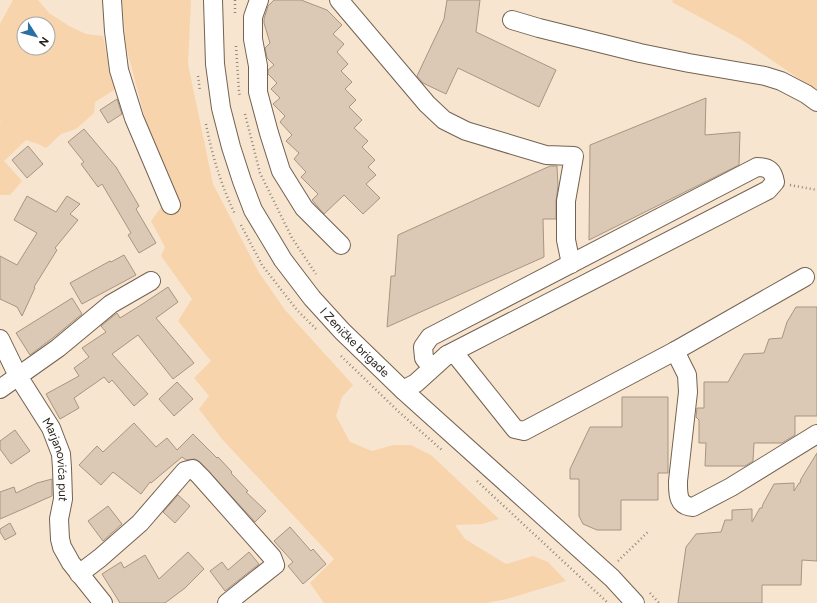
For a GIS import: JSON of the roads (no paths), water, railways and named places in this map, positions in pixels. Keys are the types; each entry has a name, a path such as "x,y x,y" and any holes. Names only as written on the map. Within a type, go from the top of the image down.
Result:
{"street":[{"path":"112,0 119,70 134,118 171,205"},
{"name":"I Zeničke brigade","path":"213,0 215,64 222,108 231,147 242,182 254,210 283,260 312,298 342,331 403,390 612,578 642,598"},
{"path":"259,0 253,16 253,39 258,66 258,92 281,171 304,208 341,244"},
{"path":"339,0 427,104 444,120 466,131 546,155 574,156 566,202 566,240 571,264"},
{"path":"512,20 647,54 765,76 781,81 806,94 817,102"},
{"path":"403,390 416,384 447,355 768,190 775,182 774,177 771,172 764,167 757,167 430,337 423,347 424,358 432,368"},
{"path":"447,355 456,355 515,429 524,431 675,351 805,277"},
{"path":"0,389 58,348 111,304 151,281"},
{"name":"Marjanovića put","path":"0,339 18,376 51,428 60,454 63,499 59,520 60,540 64,552 71,564 103,603"},
{"path":"675,351 687,375 688,383 678,487 678,494 682,504 687,507 693,507 731,486 817,434"},
{"path":"79,574 140,523 185,471 193,469 201,476 272,557 275,565 227,603"}]}
